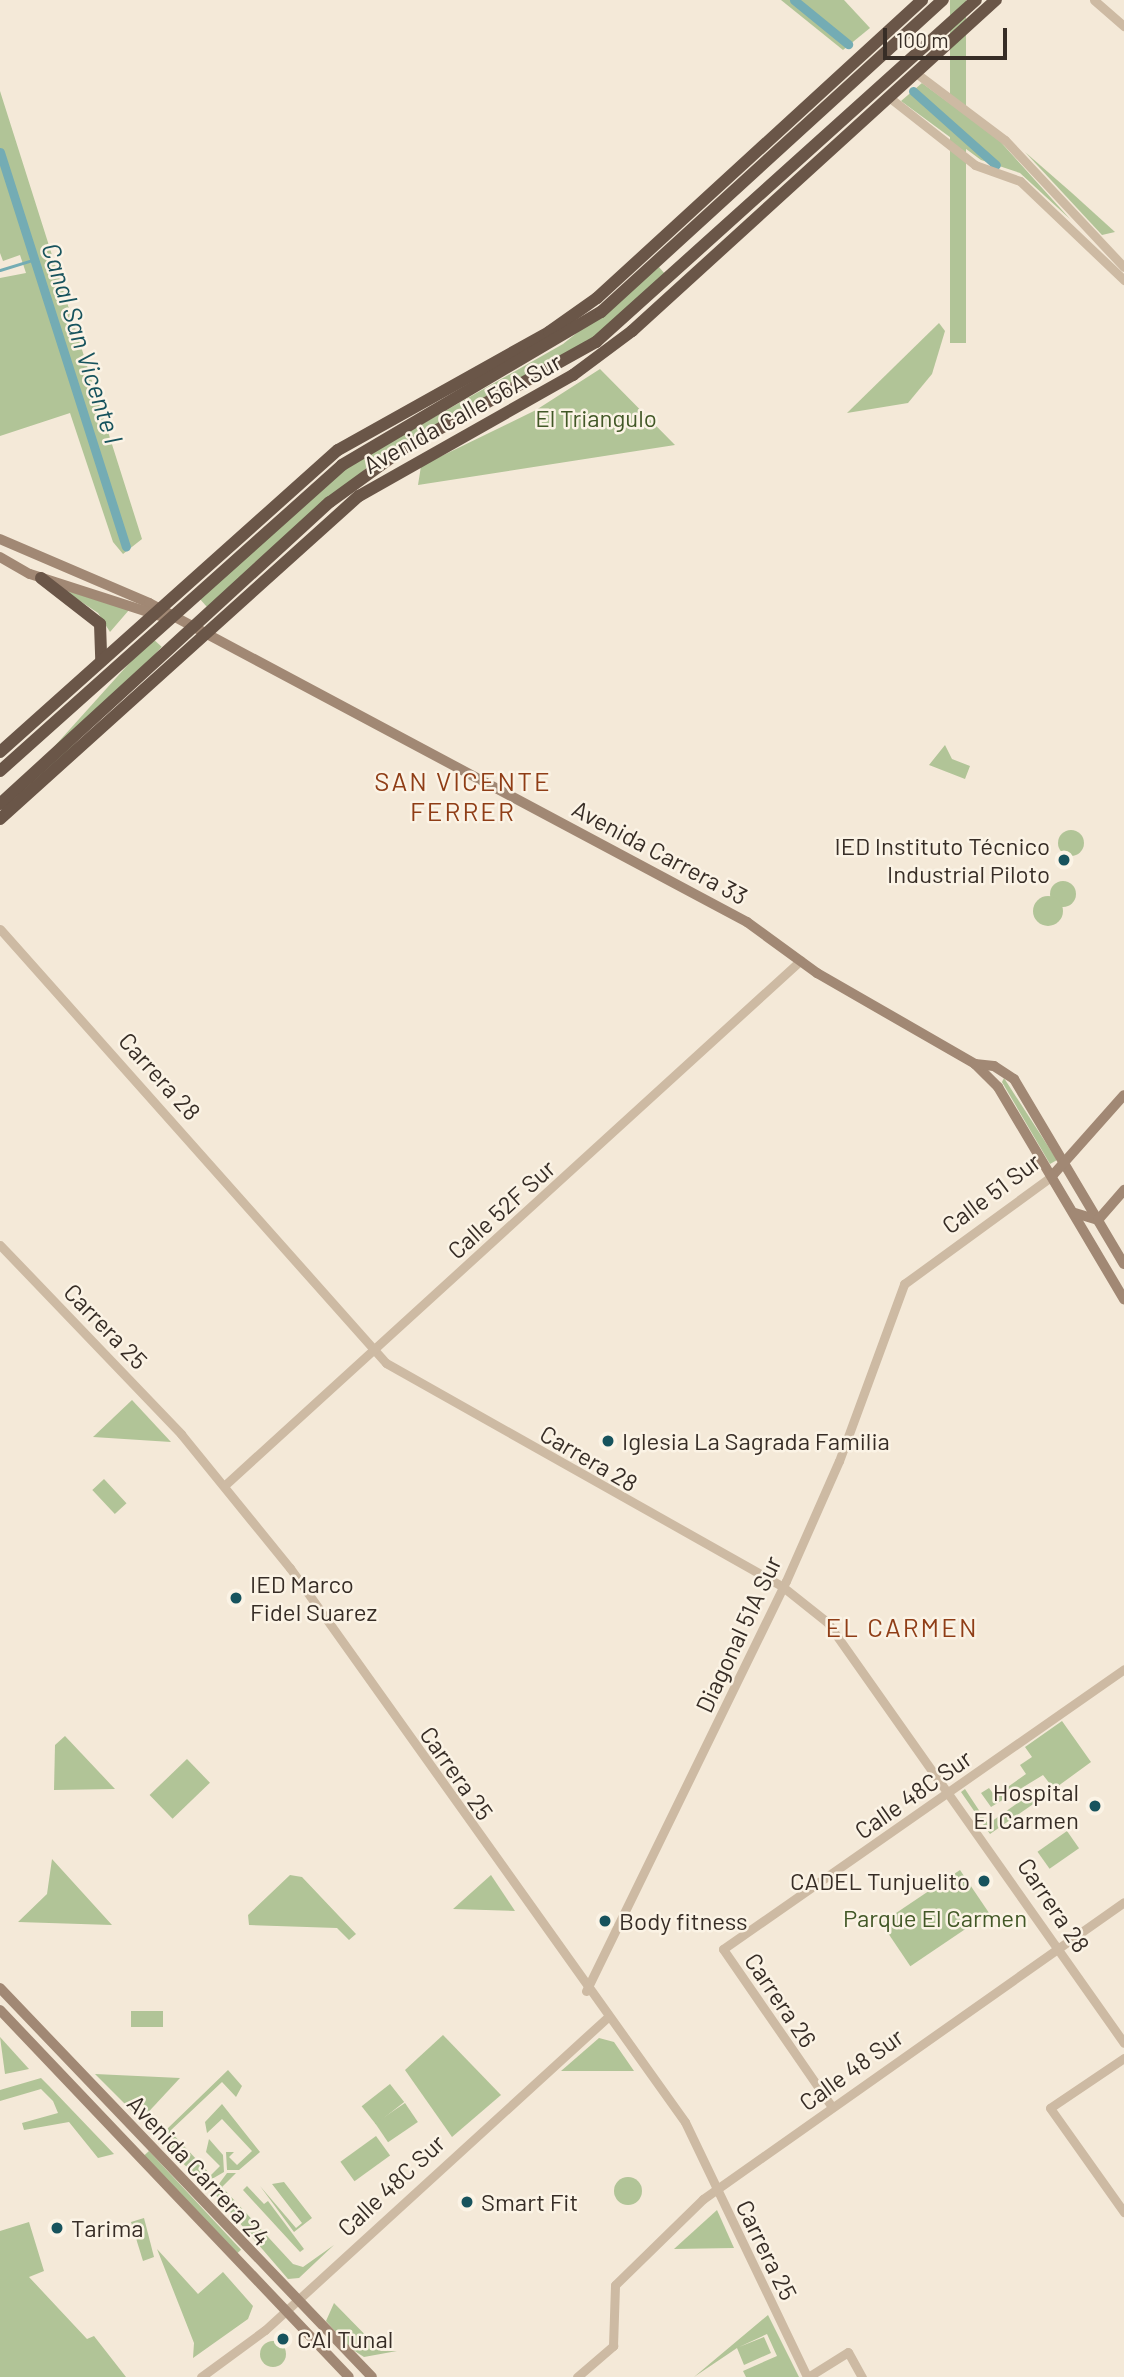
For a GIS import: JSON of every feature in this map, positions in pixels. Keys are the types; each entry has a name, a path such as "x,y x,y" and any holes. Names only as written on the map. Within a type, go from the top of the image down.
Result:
{"highway":[{"name":"Avenida Calle 56A Sur","path":"0,752 274,504 362,433 481,369 583,309 922,0"},
{"name":"Avenida Calle 56A Sur","path":"0,771 264,532 366,447 601,312 943,0"},
{"path":"912,68 951,23 976,0"},
{"path":"951,23 992,4"},
{"path":"912,68 992,4"},
{"name":"Avenida Calle 56A Sur","path":"0,820 302,543 382,479 530,401 608,350 890,98 912,68"},
{"name":"Avenida Calle 56A Sur","path":"0,804 330,502 433,431 563,363 617,326 805,157 912,68"},
{"path":"735,172 780,150"},
{"path":"786,190 805,157"},
{"path":"563,363 608,350"},
{"path":"443,401 481,369"},
{"path":"302,543 330,502"},
{"path":"264,532 274,504"},
{"path":"41,578 100,624 101,660"},
{"path":"28,727 59,718"},
{"path":"68,739 106,724"}],"main road":[{"name":"Avenida Carrera 33","path":"0,540 45,563 103,580 155,611"},
{"name":"Avenida Carrera 33","path":"0,557 41,578 155,611 205,632 747,922 801,960 975,1064 998,1087 1124,1299"},
{"path":"13,565 45,563"},
{"name":"Avenida Carrera 33","path":"975,1064 999,1068 1014,1079 1124,1264"},
{"name":"Calle 51 Sur","path":"1052,1177 1124,1095"},
{"path":"1072,1212 1098,1220 1124,1190"},
{"name":"Avenida Carrera 24","path":"0,1988 295,2302 372,2377"},
{"name":"Avenida Carrera 24","path":"0,2010 284,2312 349,2377"}],"street":[{"path":"1094,0 1124,26"},
{"path":"912,68 1005,140 1124,267"},
{"path":"890,98 975,165 1020,181 1124,281"},
{"name":"Carrera 28","path":"0,929 374,1349 419,1383 783,1587 840,1636 1124,2043"},
{"name":"Calle 52F Sur","path":"225,1485 801,960"},
{"name":"Calle 51 Sur","path":"904,1284 1052,1177"},
{"name":"Carrera 25","path":"0,1245 225,1485 606,2019 685,2122 808,2377"},
{"name":"Diagonal 51A Sur","path":"586,1991 783,1587 839,1461 904,1284"},
{"name":"Calle 48C Sur","path":"723,1949 1124,1670"},
{"name":"Calle 48 Sur","path":"577,2377 613,2346 615,2285 715,2188 1124,1902"},
{"name":"Carrera 26","path":"723,1949 832,2107"},
{"name":"Calle 48C Sur","path":"201,2377 284,2312 606,2019"},
{"path":"1124,2057 1050,2108 1124,2212"},
{"path":"808,2377 848,2352 862,2377"}],"green space":[{"path":"781,0 844,0 870,28 843,50"},
{"path":"950,0 966,0 966,343 950,343"},
{"path":"922,83 998,139 1070,219 1020,173 981,160 901,101"},
{"path":"0,91 142,539 123,554 113,542 70,413 0,436 0,278 26,273 20,255 3,261 0,253"},
{"path":"1025,152 1072,193 1115,232 1102,235"},
{"path":"659,267 665,274 587,344 371,464 207,607 199,598 341,470 563,344"},
{"path":"939,323 945,331 932,374 908,403 847,413"},
{"name":"El Triangulo","path":"600,369 675,445 418,485 421,466 536,410"},
{"path":"62,589 129,610 110,632 98,613"},
{"path":"152,638 162,647 23,801 13,792"},
{"path":"945,745 952,759 970,766 965,779 929,765"},
{"path":"1071,830 1080,834 1084,843 1080,852 1071,856 1062,852 1058,843 1062,834"},
{"path":"1063,881 1072,885 1076,894 1072,903 1063,907 1054,903 1050,894 1054,885"},
{"path":"1048,896 1058,901 1063,911 1058,921 1048,926 1038,921 1033,911 1038,901"},
{"path":"1004,1078 1057,1160 1050,1164 1002,1082"},
{"path":"132,1400 171,1442 93,1437"},
{"path":"104,1479 127,1503 115,1514 92,1490"},
{"path":"1062,1721 1091,1762 1054,1789 1043,1775 991,1807 981,1793 989,1788 995,1796 1026,1774 1020,1765 1032,1757 1025,1747"},
{"path":"65,1736 115,1789 54,1790 55,1745"},
{"path":"187,1759 210,1783 173,1819 150,1795"},
{"path":"965,1789 988,1824 1036,1790 1042,1798 990,1834 961,1792"},
{"path":"1067,1831 1079,1848 1050,1869 1038,1852"},
{"path":"52,1859 112,1925 18,1922 47,1894"},
{"name":"Parque El Carmen","path":"960,1870 989,1913 910,1966 881,1923"},
{"path":"290,1875 302,1877 356,1934 349,1940 337,1928 249,1925 248,1915"},
{"path":"491,1875 515,1911 453,1909"},
{"path":"131,2011 163,2011 163,2027 131,2027"},
{"path":"443,2035 501,2095 452,2137 405,2070"},
{"path":"0,2037 29,2069 5,2074"},
{"path":"599,2038 614,2042 634,2071 561,2071"},
{"path":"228,2070 242,2086 236,2097 222,2082 170,2131 211,2175 220,2166 206,2152 209,2139 223,2155 224,2172 205,2183 170,2152 167,2129"},
{"path":"95,2074 180,2078 141,2120"},
{"path":"41,2078 114,2154 98,2158 69,2122 24,2130 22,2123 58,2113 53,2101 41,2089 0,2101 0,2090"},
{"path":"390,2084 404,2102 376,2124 362,2106"},
{"path":"405,2103 418,2122 388,2142 375,2123"},
{"path":"222,2104 260,2152 239,2170 227,2170 226,2152 234,2152 229,2157 237,2165 252,2151 222,2119 207,2133 205,2122"},
{"path":"376,2136 390,2155 355,2181 340,2162"},
{"path":"149,2151 241,2250 236,2255 144,2156"},
{"path":"227,2173 236,2173 222,2187 293,2264 303,2267 334,2245 299,2278 288,2279 213,2192"},
{"path":"628,2177 638,2181 642,2191 638,2201 628,2205 618,2201 614,2191 618,2181"},
{"path":"284,2182 312,2218 294,2232 260,2186 296,2228 302,2223 272,2184"},
{"path":"247,2186 264,2204 268,2201 304,2249 300,2252 243,2190"},
{"path":"717,2210 734,2248 674,2249"},
{"path":"144,2218 154,2257 143,2261 131,2222"},
{"path":"29,2222 44,2271 29,2277 87,2339 94,2336 126,2377 0,2377 0,2231"},
{"path":"157,2249 198,2294 223,2272 253,2306 248,2319 193,2358 194,2343"},
{"path":"334,2303 381,2351 397,2351 364,2357 350,2348 326,2321"},
{"path":"768,2315 799,2377 746,2377 743,2371 777,2356 767,2334 739,2347 764,2337 771,2353 744,2365 737,2348 694,2377"},
{"path":"273,2341 282,2345 286,2354 282,2363 273,2367 264,2363 260,2354 264,2345"}],"waterway":[{"path":"794,0 848,44"},
{"path":"913,91 996,165"},
{"name":"Canal San Vicente I","path":"0,152 126,546"},
{"path":"0,270 33,260"}],"place":[{"name":"IED Instituto Técnico Industrial Piloto","path":"1064,860"},
{"name":"Iglesia La Sagrada Familia","path":"608,1441"},
{"name":"IED Marco Fidel Suarez","path":"236,1598"},
{"name":"Hospital El Carmen","path":"1095,1806"},
{"name":"CADEL Tunjuelito","path":"984,1881"},
{"name":"Body fitness","path":"605,1921"},
{"name":"Smart Fit","path":"467,2202"},
{"name":"Tarima","path":"57,2228"},
{"name":"CAI Tunal","path":"283,2339"}],"district":[{"name":"SAN VICENTE FERRER","path":"463,796"},
{"name":"EL CARMEN","path":"902,1627"}]}
